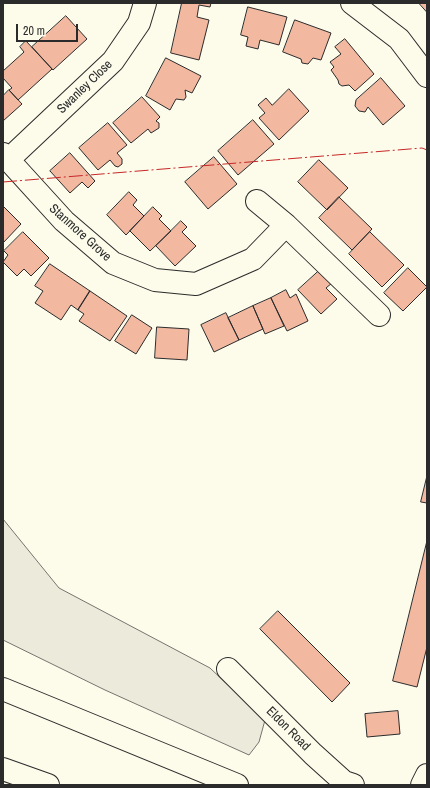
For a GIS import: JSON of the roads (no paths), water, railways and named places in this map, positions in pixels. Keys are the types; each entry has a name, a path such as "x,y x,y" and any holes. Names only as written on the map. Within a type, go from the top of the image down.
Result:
{"main road":[{"name":"Swanley Close","path":"6,157 113,61 139,24 145,3"},
{"path":"352,3 399,39 427,76"},
{"name":"Stanmore Grove","path":"6,157 64,222 113,263 155,280 196,284 253,259 286,225"},
{"path":"257,201 286,225 379,315"},
{"name":"Eldon Road","path":"228,669 313,754 344,782 353,785"},
{"path":"3,689 237,785"},
{"path":"3,769 48,785"},
{"path":"422,785 427,775"}]}
